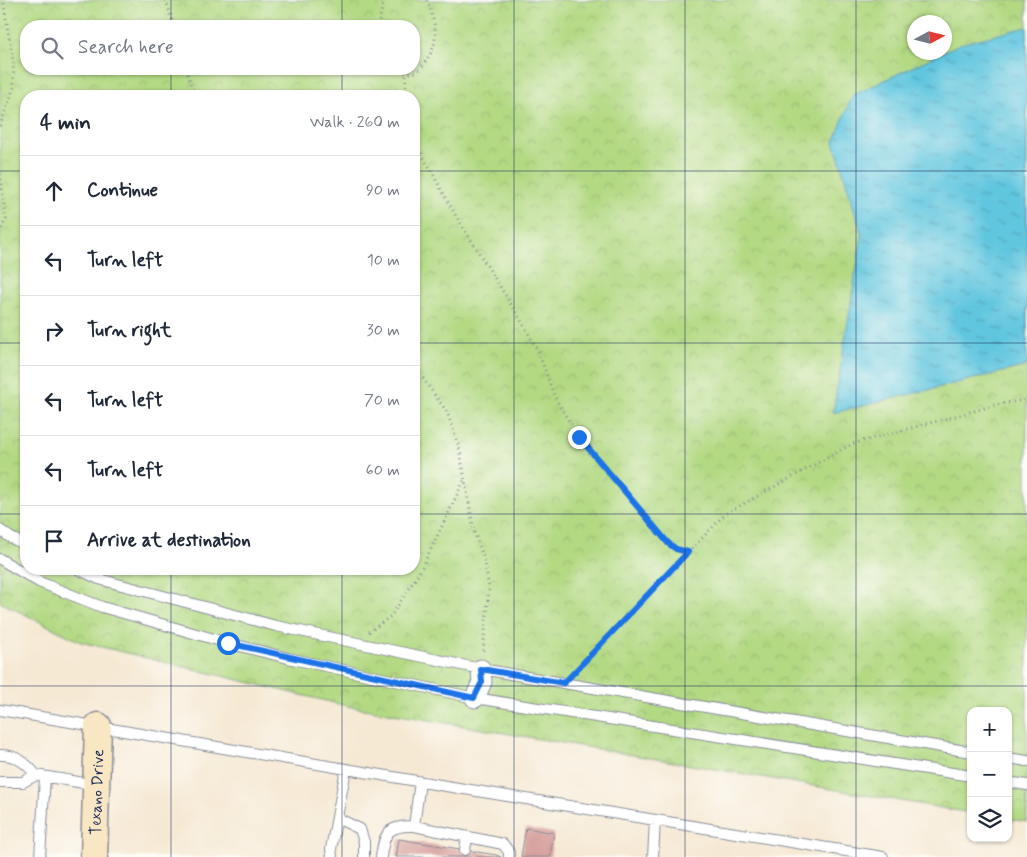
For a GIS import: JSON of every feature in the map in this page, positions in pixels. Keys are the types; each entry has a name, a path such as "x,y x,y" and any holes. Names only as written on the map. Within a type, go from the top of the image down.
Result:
{"street":[{"path":"474,698 482,682 481,669"},
{"name":"Texano Drive","path":"94,857 98,726"}],"lane":[{"path":"0,530 20,542"},
{"path":"0,560 20,571"},
{"path":"27,575 39,582 102,607 228,643 474,698 967,775"},
{"path":"91,575 99,579 266,624 481,669 967,751"},
{"path":"0,710 420,782 883,857"},
{"path":"0,755 8,755 27,763 41,776 40,857"},
{"path":"1012,759 1027,761"},
{"path":"332,857 331,850 346,769"},
{"path":"0,782 23,782 41,776 96,785"},
{"path":"414,826 420,782"},
{"path":"1012,783 1027,785"},
{"path":"337,818 360,828 364,842 364,857"},
{"path":"653,857 655,820"},
{"path":"381,857 383,840 390,830 400,825 414,826 503,844 509,852 509,857"},
{"path":"466,850 468,837"}],"path":[{"path":"0,126 14,87 13,60 3,0"},
{"path":"166,0 172,20"},
{"path":"379,20 384,0"},
{"path":"420,68 435,45 435,23 427,0"},
{"path":"188,75 193,90"},
{"path":"405,90 406,75"},
{"path":"420,151 456,216 522,322 538,351 556,400 579,437 668,543 676,549 688,552"},
{"path":"0,174 6,219 0,232"},
{"path":"420,374 447,412 459,447 474,531 485,562 489,589 481,669"},
{"path":"564,683 725,514 852,444 1000,404 1027,400"},
{"path":"420,571 465,477"},
{"path":"355,643 391,616 418,575"}],"green space":[{"path":"0,0 1027,0 1027,822 1012,820 1012,707 967,707 967,812 347,706 81,642 0,602"}],"water":[{"path":"1027,27 1027,366 833,413 862,235 834,142 852,96 927,60 952,60 952,48 960,44"}],"building":[{"path":"526,828 554,833 550,857 521,857"},
{"path":"399,839 496,855 501,857 396,857"}],"route":[{"path":"228,643 288,658 474,698 482,682 481,669 564,683 688,552 676,549 668,543 579,437"}]}
